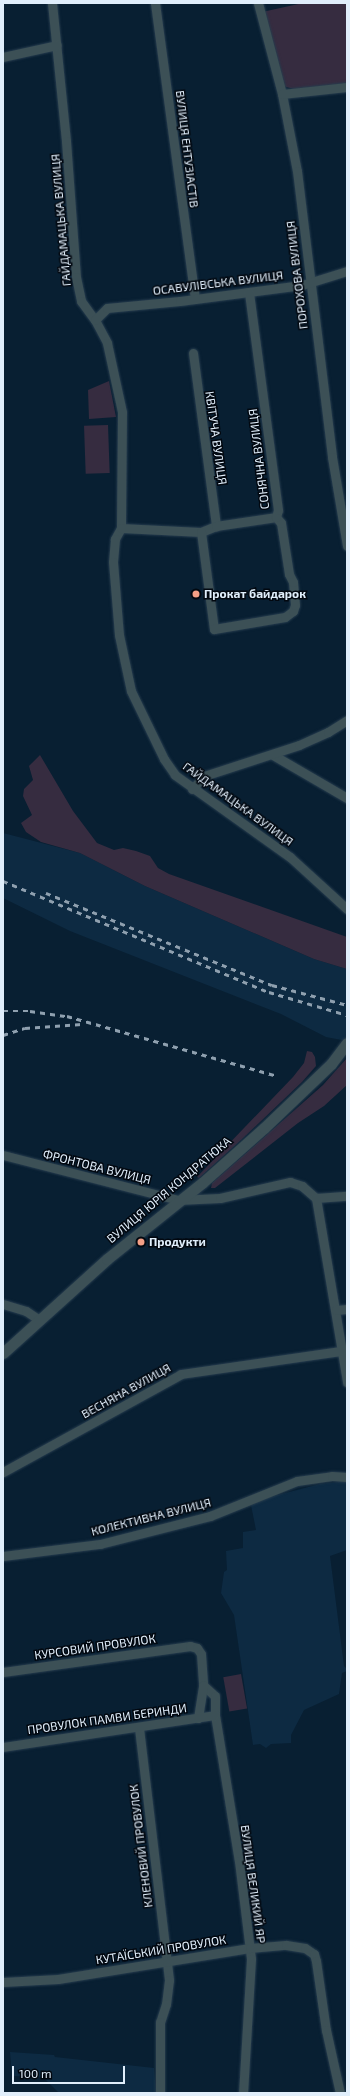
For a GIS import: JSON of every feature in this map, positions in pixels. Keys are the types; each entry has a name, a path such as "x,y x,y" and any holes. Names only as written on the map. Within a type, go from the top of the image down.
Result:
{"street":[{"name":"ГАЙДАМАЦЬКА ВУЛИЦЯ","path":"52,3 57,45 76,277 81,301 95,320 107,343 122,412 121,528 115,538 113,562 123,663 131,691 164,759 175,776 290,857 347,909"},
{"name":"ВУЛИЦЯ ЕНТУЗІАСТІВ","path":"155,3 195,298"},
{"name":"ПОРОХОВА ВУЛИЦЯ","path":"258,3 282,94 297,171 332,457 347,546"},
{"path":"3,57 57,45"},
{"path":"282,94 347,86"},
{"name":"ОСАВУЛІВСЬКА ВУЛИЦЯ","path":"95,320 107,308 249,292 310,282 347,272"},
{"name":"СОНЯЧНА ВУЛИЦЯ","path":"201,532 214,629 285,617 293,611 295,605 281,523 276,517 278,510 249,292"},
{"name":"КВІТУЧА ВУЛИЦЯ","path":"193,353 216,526"},
{"path":"121,528 201,532 216,526 276,517"},
{"path":"192,789 204,776 272,755 328,732 347,720"},
{"path":"272,755 347,798"},
{"name":"ВУЛИЦЯ ЮРІЯ КОНДРАТЮКА","path":"3,1352 38,1319 264,1128 331,1064 347,1043"},
{"name":"ФРОНТОВА ВУЛИЦЯ","path":"3,1155 178,1200 220,1198 290,1182 302,1186 316,1198"},
{"path":"347,1196 316,1198 347,1382"},
{"path":"3,1304 26,1311 38,1319"},
{"path":"336,1310 347,1309"},
{"name":"ВЕСНЯНА ВУЛИЦЯ","path":"3,1472 181,1374 341,1351"},
{"name":"КОЛЕКТИВНА ВУЛИЦЯ","path":"3,1556 100,1544 210,1516 297,1481 332,1476 347,1477"},
{"name":"КУРСОВИЙ ПРОВУЛОК","path":"3,1672 190,1646 197,1648 201,1654 203,1685"},
{"path":"198,1718 203,1685"},
{"name":"ВУЛИЦЯ ВЕЛИКИЙ ЯР","path":"203,1685 209,1688 215,1696 215,1715 250,1948 243,2093"},
{"name":"ПРОВУЛОК ПАМВИ БЕРИНДИ","path":"3,1747 139,1728 215,1715"},
{"name":"КЛЕНОВИЙ ПРОВУЛОК","path":"139,1728 169,1980 166,2004 160,2022 160,2093"},
{"name":"КУТАЇСЬКИЙ ПРОВУЛОК","path":"3,1982 58,1979 250,1948 286,1945 305,1948 314,1954 316,1961 326,2030 340,2093"}],"shaded area":[{"path":"303,3 347,3 347,85 297,90 283,86 262,12"},
{"path":"109,381 116,417 89,419 88,390"},
{"path":"108,425 110,473 86,474 84,426"},
{"path":"40,755 73,811 97,843 114,850 123,848 150,856 158,868 169,874 347,937 347,969 314,959 145,886 80,853 41,842 26,832 21,823 32,815 23,796 24,789 33,780 29,766"},
{"path":"3,833 80,853 145,886 314,959 347,969 347,1041 326,1037 281,1014 70,931 3,898"},
{"path":"307,1051 312,1052 315,1057 316,1066 302,1082 241,1140 199,1178 197,1177 293,1077 304,1063"},
{"path":"347,1058 347,1085 324,1106 298,1123 215,1188 211,1188 212,1183 323,1085"},
{"path":"226,1135 196,1169 192,1171 194,1168"},
{"path":"347,1481 347,1550 330,1556 344,1666 347,1669 347,1671 342,1673 339,1694 304,1710 291,1735 291,1743 271,1744 266,1748 260,1744 253,1745 234,1615 221,1593 224,1572 227,1570 226,1551 243,1548 243,1532 256,1530 251,1505 270,1497 320,1484"},
{"path":"241,1674 247,1708 229,1712 223,1677"},
{"path":"10,2052 54,2055 55,2057 154,2068 156,2093 59,2093 43,2077 12,2076"}],"railway":[{"path":"3,881 269,992 347,1015"},
{"path":"46,893 272,985 347,1005"},
{"path":"3,1011 30,1011 67,1016 277,1076"},
{"path":"3,1035 25,1028 82,1024"}],"place":[{"name":"Прокат байдарок","path":"196,594"},
{"name":"Продукти","path":"141,1242"}]}
